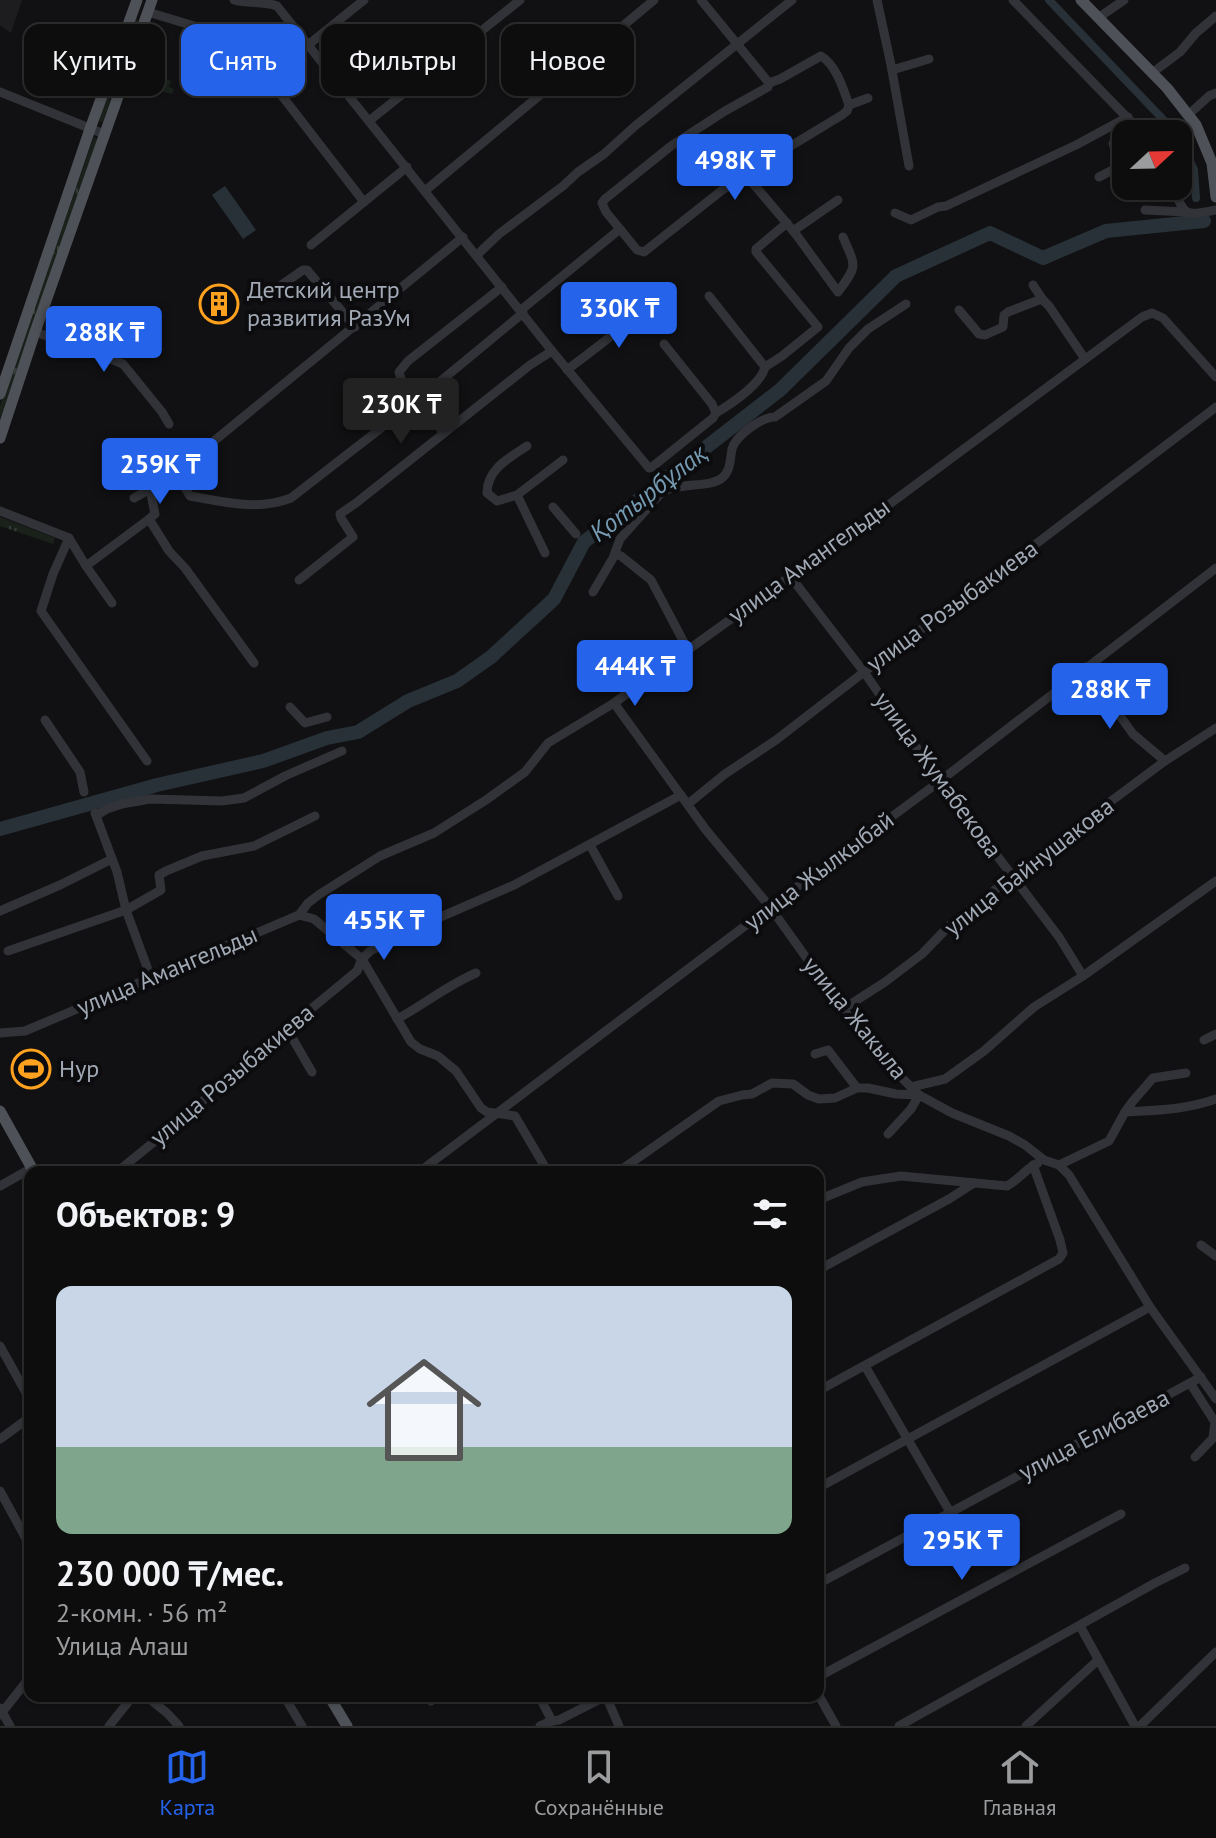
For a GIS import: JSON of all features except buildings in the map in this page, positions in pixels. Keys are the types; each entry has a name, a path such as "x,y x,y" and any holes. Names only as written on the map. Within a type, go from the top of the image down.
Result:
{"main road":[{"path":"0,438 152,0"},
{"path":"1081,0 1152,73 1192,120 1214,161 1216,197"},
{"path":"0,394 136,4 148,12"},
{"path":"0,1111 31,1166"},
{"path":"333,1702 347,1726"}],"street":[{"path":"234,0 266,2 277,6 567,370 649,468 751,387 765,367 818,327 756,249 838,200"},
{"path":"308,45 364,0"},
{"path":"369,121 520,0"},
{"path":"426,190 654,0"},
{"path":"701,0 769,83"},
{"path":"477,255 499,234 604,154 792,0"},
{"path":"877,0 909,166"},
{"path":"1013,0 1130,120"},
{"path":"1098,18 1124,0"},
{"path":"148,12 227,36 245,48 364,202"},
{"path":"1152,73 1180,52 1216,16"},
{"path":"821,56 832,66 849,105 842,115 721,191 644,252 637,250 602,203 671,146 768,87 769,83 821,56"},
{"path":"892,70 929,59"},
{"path":"1192,120 1209,96 1216,93"},
{"path":"1,96 104,134"},
{"path":"849,105 868,98"},
{"path":"895,213 911,220 1112,129"},
{"path":"311,245 407,167"},
{"path":"1099,177 1112,170"},
{"path":"745,174 790,227 838,292 851,275 854,263 843,237"},
{"path":"1179,200 1186,212"},
{"path":"1145,210 1193,214 1216,210"},
{"path":"175,471 190,496 240,505 275,505 291,498 418,399 620,229"},
{"path":"134,498 175,471 463,237"},
{"path":"270,293 307,270 355,327"},
{"path":"1033,285 1085,359"},
{"path":"444,433 401,379 399,372 502,287"},
{"path":"709,296 765,367"},
{"path":"959,310 979,334 985,335 1003,327 1004,315 1008,312 1043,300"},
{"path":"593,592 620,539 662,492 669,488 714,482 723,477 731,463 733,445 748,429 766,417 775,417 826,381 849,348 868,329 906,304"},
{"path":"567,370 616,331 636,313 636,308"},
{"name":"улица Амангельды","path":"0,1033 25,1031 299,915 320,894 380,856 434,833 525,772 548,743 614,703 688,650 1142,317 1152,313 1163,318 1216,377"},
{"path":"35,332 123,364 169,424"},
{"path":"664,344 716,413"},
{"path":"299,580 353,537 340,514 552,351"},
{"name":"улица Розыбакиева","path":"688,804 1216,407"},
{"path":"527,446 495,469 487,482 487,493 497,501 517,495 563,460"},
{"path":"86,566 155,514 150,489"},
{"path":"517,495 545,553"},
{"path":"553,507 576,534"},
{"path":"0,511 69,538 112,603"},
{"path":"149,519 169,551 185,568 254,663"},
{"path":"69,538 41,611 147,761"},
{"path":"615,554 651,580 688,650"},
{"name":"улица Жылкыбай","path":"427,1166 940,781 1216,568"},
{"name":"улица Жумабекова","path":"790,576 1059,937 1083,976"},
{"path":"1085,667 1133,734 1165,761"},
{"name":"улица Жакыла","path":"614,703 706,830 770,907 843,1009 893,1069 915,1091 952,1113 1009,1136 1044,1160 1059,1165"},
{"path":"290,707 305,723 327,717"},
{"path":"45,720 80,772 84,792"},
{"name":"улица Байнушакова","path":"843,1009 922,954 951,924 1012,876 1165,761 1216,728"},
{"path":"151,978 95,813 150,799 222,801 244,798 342,751"},
{"name":"улица Розыбакиева","path":"124,1166 357,971 370,951 514,885 681,795"},
{"path":"8,951 126,910 161,890 159,875 166,871 202,856 254,846 315,816"},
{"path":"590,845 618,896"},
{"path":"0,911 112,859"},
{"path":"627,1166 719,1101 752,1094 772,1083 793,1084 819,1099 835,1098 857,1088 896,1094 915,1091 945,1079 984,1051 1034,1007 1083,976 1216,881"},
{"path":"299,915 314,919 362,959 411,1042 438,1056 456,1071 481,1108 495,1114 515,1116"},
{"path":"397,1019 476,973"},
{"path":"287,1029 312,1072"},
{"path":"1204,1040 1216,1034"},
{"path":"815,1054 828,1050 857,1088"},
{"path":"1186,1073 1153,1078 1125,1112 1109,1141 1059,1165 1069,1175 1150,1307 1216,1399"},
{"path":"888,1134 911,1109 915,1091"},
{"path":"516,1098 515,1116 544,1166"},
{"path":"1125,1112 1159,1112 1216,1099"},
{"path":"824,1198 862,1182 901,1176 1007,1186 1044,1160"},
{"path":"824,1388 1059,1259 1063,1253 1060,1240 1033,1165"},
{"path":"0,1186 24,1174"},
{"path":"824,1267 974,1183"},
{"path":"1201,1245 1216,1256"},
{"path":"824,1485 1150,1307"},
{"path":"0,1346 24,1389"},
{"path":"865,1366 950,1512"},
{"name":"улица Елибаева","path":"824,1581 1201,1377"},
{"path":"1190,1383 1215,1422 1213,1438 1195,1457"},
{"path":"0,1439 24,1421"},
{"path":"0,1491 24,1535"},
{"path":"824,1674 1121,1514"},
{"path":"899,1726 1185,1568"},
{"path":"1080,1626 1138,1726 1216,1652"},
{"path":"1026,1726 1098,1660"},
{"path":"10,1726 1,1711 24,1684"},
{"path":"109,1726 128,1702"},
{"path":"153,1702 179,1726"},
{"path":"288,1702 302,1726"},
{"path":"543,1702 555,1722"},
{"path":"540,1726 555,1722 594,1702"},
{"path":"609,1702 619,1726"},
{"path":"822,1702 836,1726"}],"shaded area":[{"path":"0,0 22,0 11,33 0,25"},
{"path":"225,186 256,230 243,239 212,195"}],"green space":[{"path":"165,78 171,81 169,87 174,89 172,94 165,92"},
{"path":"106,96 112,96 100,123"},
{"path":"94,137 96,143 0,419 0,406"},
{"path":"0,517 55,538 53,544 0,526"}],"waterway":[{"path":"1049,0 1164,120"},
{"path":"1192,166 1196,198"},
{"name":"Қотырбұлақ","path":"0,829 157,785 263,761 327,738 358,732 408,701 457,681 491,657 554,599 584,542 780,390 896,276 990,233 1043,258 1106,231 1204,221"}],"place":[{"name":"Детский центр развития РазУм","path":"219,304"},
{"name":"Нур","path":"31,1069"}]}
